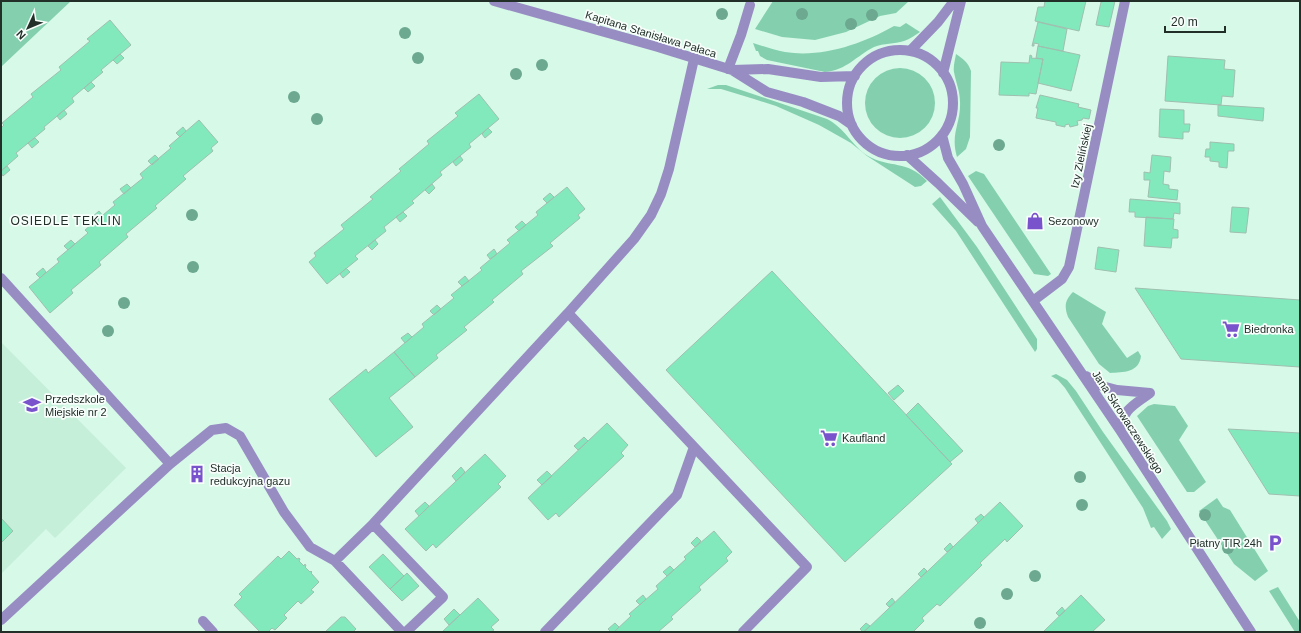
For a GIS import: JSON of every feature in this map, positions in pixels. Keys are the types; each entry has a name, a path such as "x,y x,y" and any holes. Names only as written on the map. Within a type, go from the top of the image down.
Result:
{"street":[{"name":"Kapitana Stanisława Pałaca","path":"494,1 730,70 767,92 803,102 839,116 852,125"},
{"path":"910,51 938,22 954,1"},
{"path":"943,73 961,1"},
{"name":"Izy Zielińskiej","path":"1032,301 1062,279 1069,267 1125,1"},
{"path":"730,70 750,5"},
{"path":"893,51 910,51 928,58 938,66 943,73 950,86 953,98 949,123 942,135 934,144 922,151 896,156 884,154 872,148 862,139 852,125 847,104 848,91 860,68 882,53 893,51"},
{"path":"335,562 373,524 568,313 634,239 654,208 661,194 669,169 694,59"},
{"name":"Kapitana Stanisława Pałaca","path":"730,70 768,69 821,77 855,76"},
{"name":"Jana Skrowaczewskiego","path":"942,135 948,158 963,184 982,226 1083,374 1251,632"},
{"name":"Jana Skrowaczewskiego","path":"907,155 982,226"},
{"path":"1,278 170,464"},
{"path":"568,313 807,567 743,632"},
{"path":"1083,374 1102,386 1117,390 1150,393 1126,412 1122,419 1120,430"},
{"path":"1,620 170,464 212,430 226,428 240,436 284,512 310,546 335,562 402,632"},
{"path":"545,632 677,494 694,447"},
{"path":"373,524 443,596 406,632"},
{"path":"203,621 214,632"}],"shaded area":[{"name":"Przedszkole Miejskie nr 2","path":"1,342 126,468 55,538 46,529 1,574"}],"green space":[{"path":"1,1 71,1 1,67"},
{"path":"773,1 909,1 896,13 880,16 846,32 815,40 782,37 755,29"},
{"path":"906,23 920,32 904,41 874,47 845,66 833,71 825,72 767,60 760,56 753,43 785,52 813,53 855,44 882,33 894,26 900,27"},
{"path":"956,54 967,63 971,71 970,137 966,149 957,157 955,149 955,135 960,102 954,70"},
{"path":"900,68 913,71 925,78 932,90 935,103 932,116 925,128 913,135 900,138 887,135 875,128 868,116 865,103 868,90 875,78 887,71"},
{"path":"718,85 726,85 827,119 839,127 862,152 851,143 819,125 776,106 721,89 707,89"},
{"path":"862,152 876,160 906,167 920,174 927,181 921,186 915,187"},
{"path":"976,171 984,174 1051,274 1048,276 1034,274 968,176"},
{"path":"940,197 977,247 1037,339 1037,349 1035,352 956,231 932,204"},
{"path":"1073,292 1106,312 1102,324 1127,358 1138,351 1141,356 1140,362 1134,369 1125,372 1110,373 1099,364 1068,317 1066,303"},
{"path":"1056,374 1067,380 1076,391 1103,432 1167,521 1171,529 1162,539 1154,527 1151,528 1143,508 1065,388 1058,380 1051,376"},
{"path":"1154,404 1175,406 1188,426 1179,440 1206,482 1194,492 1187,492 1137,416 1148,406"},
{"path":"1217,498 1223,507 1230,510 1268,571 1255,581 1234,564 1199,511"},
{"path":"1278,587 1300,622 1300,632 1295,632 1269,591"}],"building":[{"path":"1045,1 1086,1 1079,31 1035,21 1038,7 1044,7"},
{"path":"1115,1 1109,27 1096,25 1101,2"},
{"path":"110,20 131,45 101,70 103,72 72,98 74,102 16,153 18,156 1,171 1,128 4,125 2,123 33,97 31,94 61,70 59,67 90,41 87,39"},
{"path":"1038,22 1067,29 1063,51 1038,46 1039,44 1034,43 1034,46 1032,46"},
{"path":"1038,46 1080,55 1071,91 1038,83 1043,59 1036,58"},
{"path":"120,54 124,58 117,64 113,60"},
{"path":"1030,55 1032,56 1031,58 1043,59 1036,94 1029,93 1029,96 999,95 1001,62 1029,63"},
{"path":"1168,56 1225,60 1224,69 1235,70 1233,97 1222,96 1221,105 1165,101"},
{"path":"91,82 95,86 88,92 84,88"},
{"path":"479,94 499,119 469,144 471,147 440,172 442,175 412,201 414,203 384,227 386,231 355,256 358,259 327,284 309,262 316,256 314,253 344,229 341,225 373,199 370,197 401,171 399,169 429,144 427,141 458,116 455,113"},
{"path":"1040,95 1079,104 1078,107 1091,110 1089,119 1083,118 1082,120 1077,121 1078,125 1070,127 1069,124 1065,125 1065,127 1056,125 1056,122 1036,118 1038,108 1036,108"},
{"path":"1218,105 1264,108 1263,121 1218,116"},
{"path":"1160,109 1184,110 1184,124 1190,124 1189,132 1183,132 1183,139 1159,137"},
{"path":"64,110 67,114 60,120 57,116"},
{"path":"199,120 218,142 211,148 213,151 183,176 186,179 155,206 157,208 126,234 128,237 99,262 101,265 71,290 73,293 50,313 29,287 59,262 57,259 88,233 85,230 115,205 113,202 143,178 140,174 171,148 169,146"},
{"path":"183,127 186,131 180,137 176,133"},
{"path":"488,128 492,132 485,138 482,134"},
{"path":"35,138 39,142 32,148 28,143"},
{"path":"1210,142 1234,144 1234,151 1228,151 1227,168 1219,167 1219,162 1210,161 1210,157 1205,157 1206,149 1210,149"},
{"path":"155,155 159,159 152,165 148,161"},
{"path":"1152,155 1171,157 1170,172 1164,171 1163,184 1169,185 1169,189 1178,190 1177,200 1148,197 1150,180 1144,180 1144,172 1150,173"},
{"path":"460,156 463,160 456,166 453,162"},
{"path":"7,166 10,170 3,176 1,171"},
{"path":"127,184 131,188 124,194 120,189"},
{"path":"432,184 435,188 429,194 425,190"},
{"path":"567,187 585,209 578,215 580,218 550,243 553,246 521,271 523,274 492,300 494,302 464,327 467,330 436,355 438,358 415,377 394,352 424,327 422,324 454,298 451,295 482,270 480,268 510,243 507,240 538,215 536,212"},
{"path":"550,193 554,197 547,203 543,199"},
{"path":"1130,199 1180,203 1180,214 1174,213 1173,219 1135,217 1135,212 1129,212"},
{"path":"1232,207 1249,208 1246,233 1230,232"},
{"path":"99,211 103,216 96,221 92,217"},
{"path":"403,212 407,216 400,222 396,217"},
{"path":"1146,217 1174,219 1173,229 1178,230 1178,238 1172,238 1171,248 1144,246"},
{"path":"522,221 526,225 519,231 515,227"},
{"path":"71,240 75,244 68,250 64,246"},
{"path":"375,240 378,244 372,250 368,246"},
{"path":"1098,247 1119,250 1116,272 1095,269"},
{"path":"494,249 497,254 490,259 487,255"},
{"path":"43,268 46,272 40,278 36,274"},
{"path":"346,268 350,272 343,278 340,274"},
{"name":"Kaufland","path":"772,271 952,464 845,562 666,370"},
{"path":"465,276 469,281 462,286 458,282"},
{"name":"Biedronka","path":"1135,288 1300,300 1300,367 1181,359"},
{"path":"437,305 441,309 434,315 430,311"},
{"path":"408,333 412,337 405,343 401,338"},
{"path":"394,352 415,377 389,398 413,427 376,457 329,399 366,369 368,373"},
{"path":"898,385 904,391 894,400 888,393"},
{"path":"918,403 963,451 950,462 906,415"},
{"path":"607,423 628,445 621,453 624,456 559,517 556,513 548,520 528,498"},
{"path":"1228,429 1300,433 1300,496 1269,494"},
{"path":"584,437 588,441 578,450 574,446"},
{"path":"485,454 506,476 498,484 501,487 436,548 433,544 426,551 405,529"},
{"path":"461,467 465,472 456,481 452,476"},
{"name":"Stacja redukcyjna gazu","path":"197,468 203,474 197,480 192,474"},
{"path":"547,471 552,476 542,485 537,480"},
{"path":"425,502 429,506 419,516 415,511"},
{"path":"1000,502 1023,526 1007,542 1005,539 980,563 982,565 940,606 937,604 922,618 924,621 913,632 864,632"},
{"path":"981,514 984,517 978,523 975,519"},
{"path":"1,518 13,531 1,543"},
{"path":"714,531 732,552 726,558 728,561 699,587 701,590 671,617 673,619 658,632 614,632 631,616 629,614 658,589 656,586 686,559 684,557"},
{"path":"697,537 701,541 695,547 691,543"},
{"path":"950,543 953,547 947,552 944,549"},
{"path":"289,551 297,559 300,559 299,561 304,566 305,564 305,567 312,572 311,573 319,582 311,590 314,592 301,604 298,601 284,615 287,618 275,630 272,628 268,632 260,632 234,605 242,597 239,594 278,556 281,559"},
{"path":"383,554 404,576 390,589 369,567"},
{"path":"670,566 674,570 667,576 663,572"},
{"path":"924,568 927,571 921,577 918,574"},
{"path":"407,573 419,586 402,601 390,589"},
{"path":"643,595 646,599 640,605 636,601"},
{"path":"1081,595 1105,620 1092,632 1043,632"},
{"path":"478,598 499,620 491,627 494,630 491,632 442,632"},
{"path":"892,598 895,602 889,607 886,604"},
{"path":"1062,607 1065,611 1059,616 1056,613"},
{"path":"454,609 460,615 449,625 444,619"},
{"path":"341,617 345,617 356,629 353,632 325,632"},
{"path":"615,623 619,627 614,632 611,632 608,629"},
{"path":"866,623 870,626 863,632 860,629"}],"place":[{"name":"Sezonowy","path":"1035,221"},
{"name":"Biedronka","path":"1231,329"},
{"name":"Przedszkole Miejskie nr 2","path":"32,405"},
{"name":"Kaufland","path":"829,438"},
{"name":"Stacja redukcyjna gazu","path":"197,474"},
{"name":"Płatny TIR 24h","path":"1275,543"}],"district":[{"name":"OSIEDLE TEKLIN","path":"66,221"}]}
